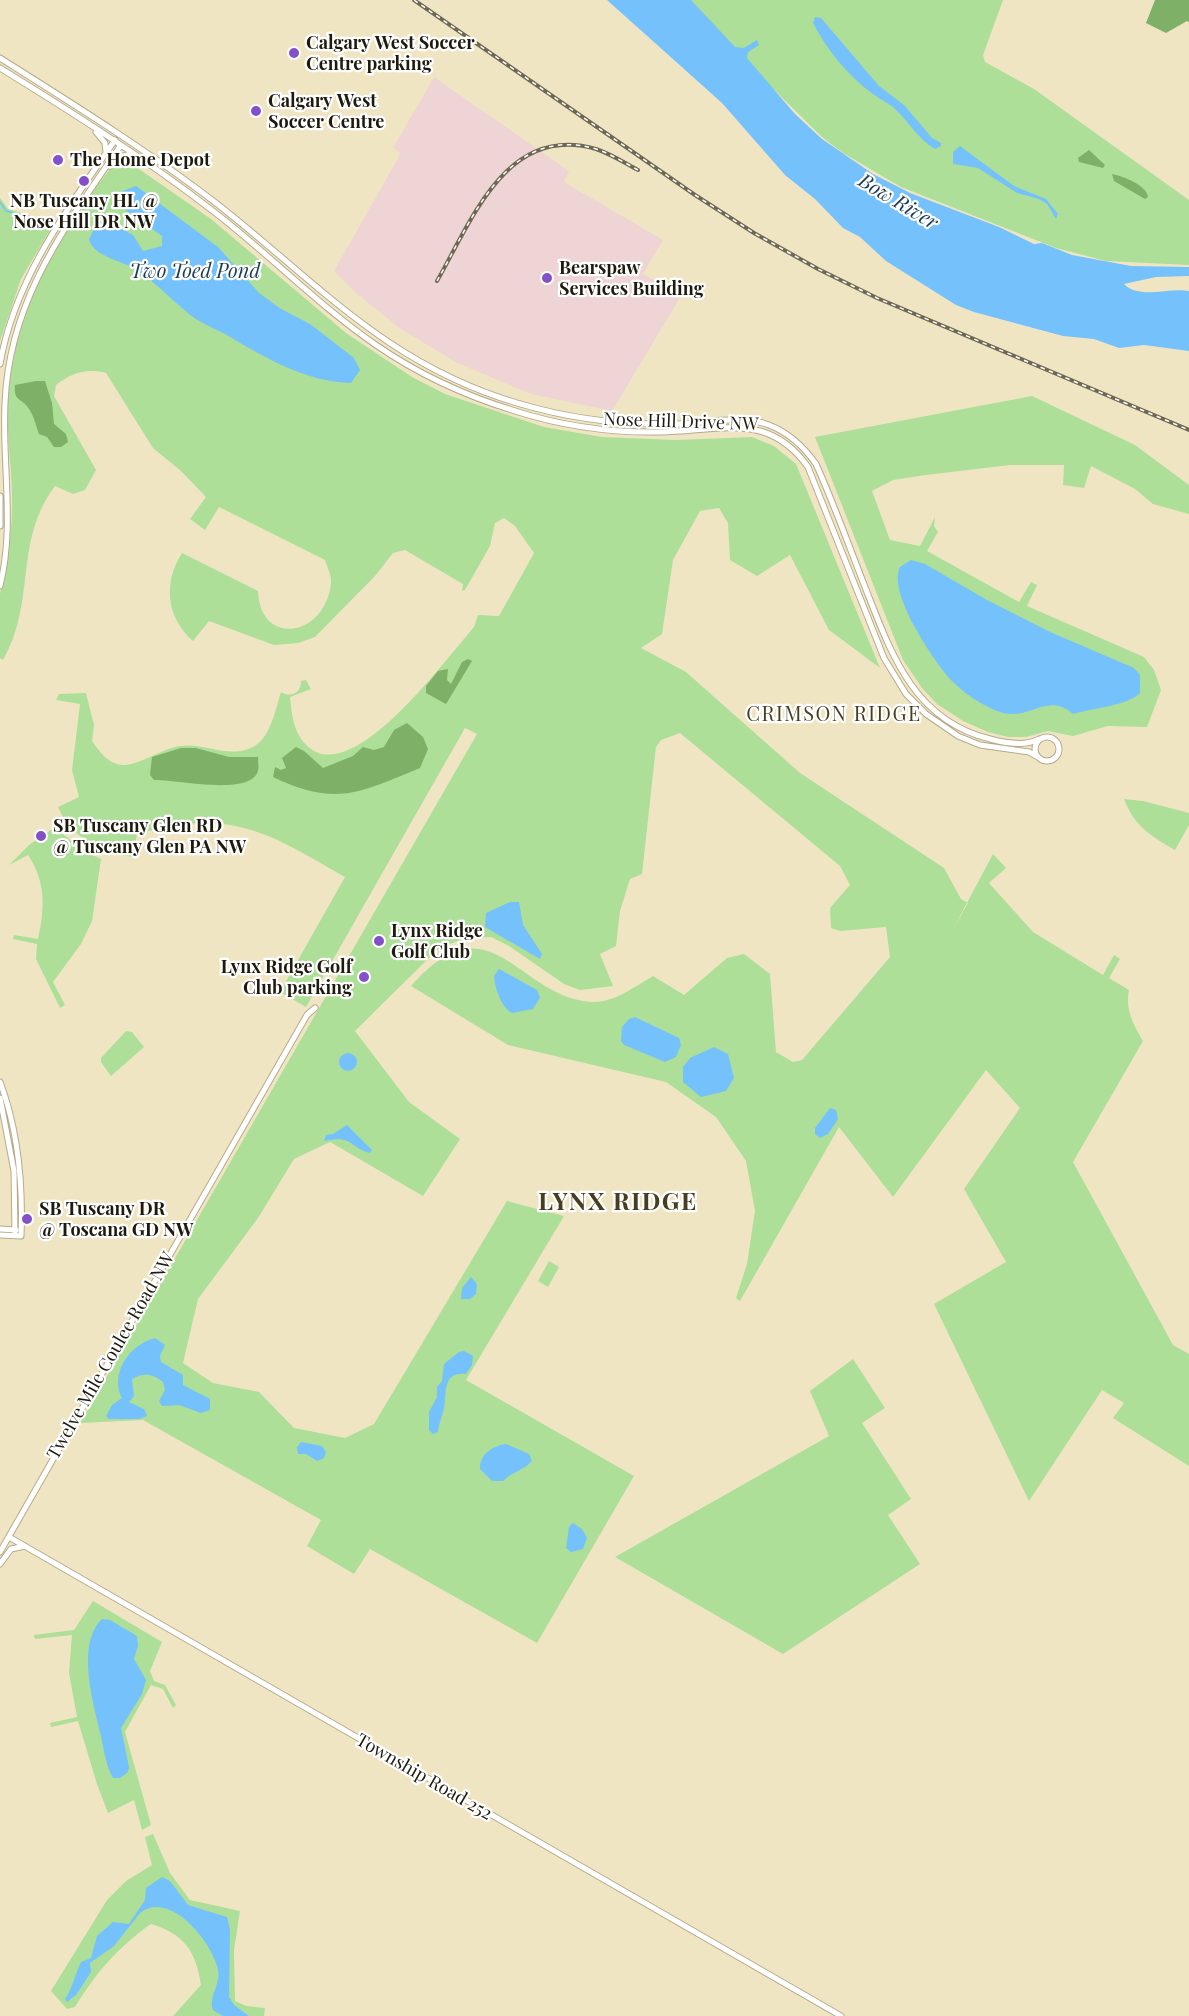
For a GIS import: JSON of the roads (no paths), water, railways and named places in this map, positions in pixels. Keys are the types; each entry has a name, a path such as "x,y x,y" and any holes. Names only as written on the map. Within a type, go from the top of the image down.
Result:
{"street":[{"name":"Nose Hill Drive NW","path":"0,58 126,138 211,199 368,330 410,357 453,379 515,402 585,418 671,424 753,421 770,426 792,437 816,464 894,658 904,676 936,712 970,733 1011,743 1039,740"},
{"name":"Nose Hill Drive NW","path":"0,68 121,145 214,212 359,333 405,363 454,389 517,412 576,425 654,432 750,429 765,432 787,444 808,467 884,658 897,681 926,714 958,736 999,750 1029,752 1038,757"},
{"path":"76,116 102,137 106,153"},
{"path":"0,364 7,330 24,284 45,245 119,134"},
{"path":"0,586 9,530 5,403 14,338 27,298 40,271 126,138"},
{"path":"100,176 122,156 134,154"},
{"path":"0,496 0,526"},
{"path":"897,681 904,676"},
{"path":"1051,737 1059,747 1053,759 1045,761 1038,757 1035,750 1039,740 1051,737"},
{"name":"Twelve Mile Coulee Road NW","path":"0,1552 307,1015 315,1008"},
{"path":"0,1082 17,1155 18,1233"},
{"path":"0,1098 14,1171 18,1233"},
{"path":"0,1229 18,1233"},
{"path":"0,1235 18,1233"},
{"name":"Township Road 252","path":"9,1537 840,2016"},
{"path":"0,1564 11,1549 25,1546"}],"water":[{"name":"Bow River","path":"607,0 691,0 735,47 744,48 757,40 759,45 748,52 747,58 795,114 822,139 873,174 910,193 999,227 1034,244 1042,243 1072,255 1131,266 1189,267 1189,276 1156,277 1124,284 1130,289 1146,292 1189,291 1189,351 1144,345 1119,348 1094,339 1063,336 956,305 886,261 860,237 843,228 815,199 785,175 722,103"},
{"path":"815,17 821,18 879,86 904,105 932,138 941,143 941,146 935,149 929,145 894,108 864,87 847,71 832,53 813,23"},
{"path":"960,146 1014,186 1046,199 1058,214 1056,219 1047,204 1039,199 1017,193 978,168 953,164 953,152"},
{"name":"Two Toed Pond","path":"136,186 218,247 259,293 281,309 310,324 354,358 360,370 351,383 317,378 285,367 197,320 137,270 96,250 89,239 97,223 105,220 133,235 143,251 162,246 162,236 113,201 117,193"},
{"path":"911,560 925,564 987,600 1050,632 1134,668 1140,675 1140,693 1118,704 1073,714 1055,705 1010,714 1000,712 980,702 951,680 914,625 900,592 898,578 900,567"},
{"path":"510,902 519,902 523,925 542,954 540,959 485,927 486,913"},
{"path":"499,969 537,990 540,998 533,1009 512,1013 508,1010 499,997 495,981 494,976"},
{"path":"635,1017 679,1038 681,1045 676,1057 665,1062 624,1045 621,1041 622,1027 629,1019"},
{"path":"714,1047 728,1054 734,1078 726,1091 701,1097 683,1082 683,1067 690,1058"},
{"path":"348,1053 354,1056 357,1062 354,1068 348,1071 342,1068 339,1062 342,1056"},
{"path":"830,1108 836,1110 838,1119 828,1134 820,1138 815,1134 815,1128"},
{"path":"347,1125 372,1150 370,1153 346,1141 324,1141 326,1135 333,1134"},
{"path":"471,1277 477,1284 476,1294 470,1299 461,1299 462,1288"},
{"path":"155,1338 165,1345 160,1356 161,1362 183,1375 183,1385 210,1399 210,1410 201,1413 179,1405 162,1406 159,1401 165,1390 163,1382 156,1377 144,1375 132,1379 134,1396 129,1402 144,1409 147,1416 139,1419 109,1419 106,1416 112,1405 122,1398 118,1379 124,1361 137,1347"},
{"path":"464,1351 473,1356 472,1365 466,1374 458,1374 449,1380 438,1432 433,1434 429,1430 429,1412 437,1397 437,1387 442,1381 444,1364 459,1352"},
{"path":"301,1442 322,1446 326,1452 324,1458 317,1461 306,1454 298,1454 297,1447"},
{"path":"506,1444 529,1454 532,1461 503,1481 492,1481 480,1469 482,1459 492,1449"},
{"path":"573,1523 582,1529 587,1538 583,1549 571,1552 566,1548 569,1527"},
{"path":"102,1619 110,1620 137,1636 138,1646 134,1659 146,1680 142,1694 121,1728 129,1767 128,1772 120,1778 113,1778 106,1762 89,1674 90,1643 94,1630"},
{"path":"162,1877 170,1881 188,1905 227,1917 230,1929 229,1997 234,2005 249,2016 223,2016 213,2010 212,2000 218,1980 218,1970 208,1946 188,1922 177,1913 164,1908 152,1907 140,1913 114,1946 90,1963 91,1972 76,1995 67,2002 65,1999 81,1962 91,1958 97,1936 113,1922 129,1924 145,1900 146,1888"}],"waterway":[{"path":"0,202 6,211 45,221"}],"railway":[{"path":"414,0 695,195 754,233 818,269 877,298 1189,430"},
{"path":"437,281 464,231 496,182 516,163 539,150 565,145 596,149 638,170"}],"place":[{"name":"Calgary West Soccer Centre parking","path":"294,53"},
{"name":"Calgary West Soccer Centre","path":"256,111"},
{"name":"The Home Depot","path":"58,160"},
{"name":"NB Tuscany HL @ Nose Hill DR NW","path":"84,181"},
{"name":"Bearspaw Services Building","path":"547,278"},
{"name":"SB Tuscany Glen RD @ Tuscany Glen PA NW","path":"41,836"},
{"name":"Lynx Ridge Golf Club","path":"379,941"},
{"name":"Lynx Ridge Golf Club parking","path":"364,977"},
{"name":"SB Tuscany DR @ Toscana GD NW","path":"27,1219"}],"district":[{"name":"CRIMSON RIDGE","path":"834,715"},
{"name":"LYNX RIDGE","path":"618,1203"}]}
